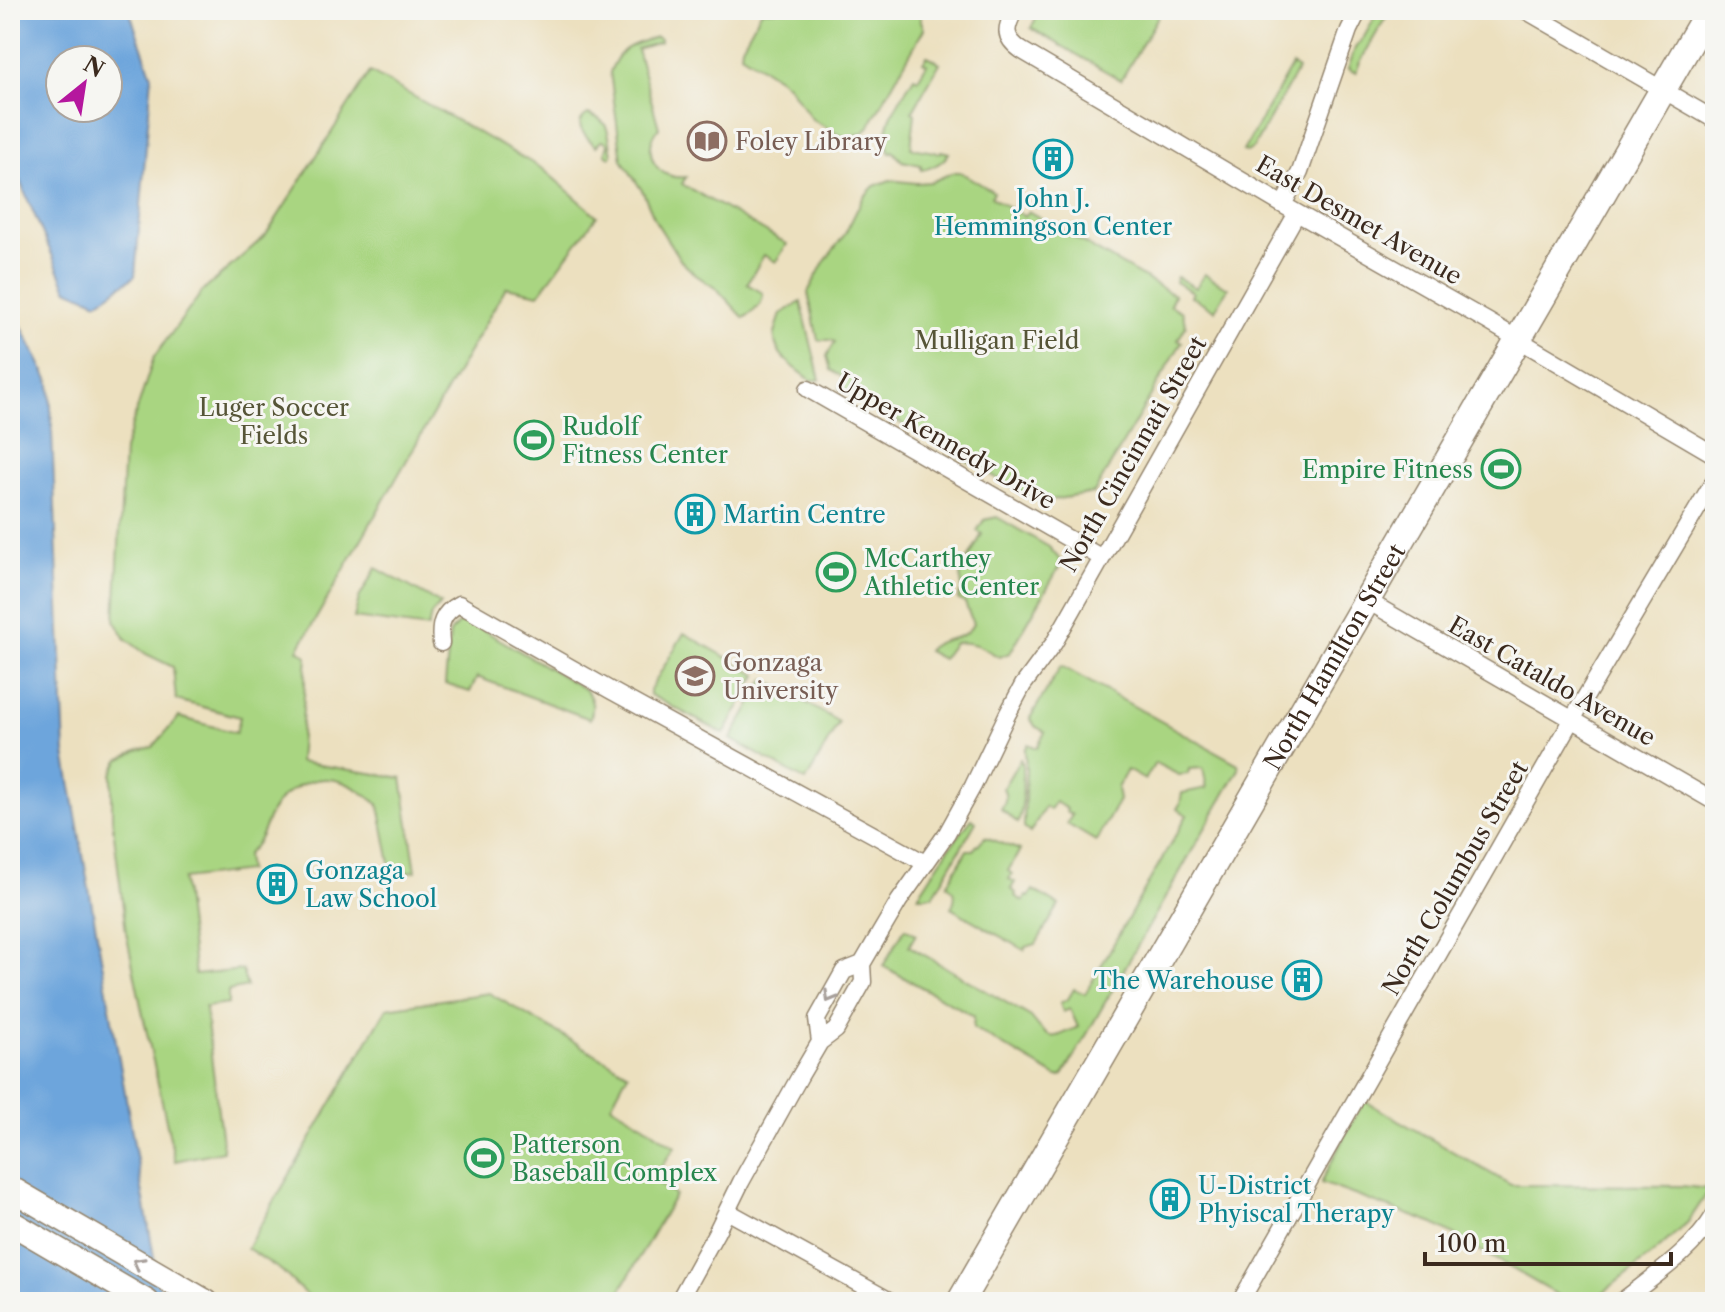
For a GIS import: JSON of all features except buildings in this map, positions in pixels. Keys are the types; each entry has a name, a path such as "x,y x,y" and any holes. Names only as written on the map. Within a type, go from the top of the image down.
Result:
{"main road":[{"name":"North Hamilton Street","path":"960,1302 1709,10"},
{"path":"10,1188 206,1302"},
{"path":"10,1222 147,1302"}],"street":[{"name":"East Desmet Avenue","path":"1015,10 1007,28 1008,36 1021,50 1715,455"},
{"name":"North Cincinnati Street","path":"678,1302 777,1116 820,1042 836,1030 863,982 862,964 899,901 947,833 1023,685 1054,643 1102,558 1290,209 1349,30 1359,10"},
{"path":"1525,10 1715,120"},
{"name":"Upper Kennedy Drive","path":"808,389 1102,558"},
{"name":"North Columbus Street","path":"1240,1302 1572,721 1715,479"},
{"name":"East Cataldo Avenue","path":"1366,600 1715,802"},
{"path":"441,643 439,630 444,617 459,604 925,863"},
{"path":"727,1211 892,1302"},
{"path":"1621,1302 1675,1260 1707,1227 1715,1214"}],"green space":[{"path":"762,10 920,10 924,29 868,128 863,133 848,137 812,119 788,86 741,54 742,46"},
{"path":"1040,10 1162,10 1121,80 1031,28"},
{"path":"1379,10 1390,10 1356,73 1348,69 1355,48"},
{"path":"656,37 660,42 637,49 659,128 651,146 654,163 666,174 686,177 682,184 787,244 776,262 764,255 747,284 763,295 759,306 744,318 718,290 681,261 622,160 610,72 623,52"},
{"path":"927,56 940,63 912,112 915,114 911,148 949,153 944,160 921,170 921,165 902,161 893,151 890,153 887,133 898,104 914,77 918,79 927,64 923,62"},
{"path":"1292,65 1298,69 1253,148 1243,151"},
{"name":"Luger Soccer Fields","path":"370,72 543,169 597,216 539,294 506,287 298,650 307,656 299,762 402,778 416,871 392,874 379,805 353,787 326,779 298,786 276,804 259,840 246,855 248,871 183,879 195,975 242,970 247,987 228,991 228,1004 205,1007 223,1151 175,1161 126,932 112,818 112,774 119,760 153,747 179,717 236,733 240,717 176,700 173,667 146,654 126,639 115,620 124,450 154,357 202,292 266,235"},
{"path":"588,114 605,124 612,155 610,158 605,153 608,145 605,141 596,146 580,126"},
{"name":"Mulligan Field","path":"960,172 994,192 991,197 1024,216 1028,211 1174,295 1170,305 1182,312 1186,326 1178,340 1182,342 1094,493 1039,502 839,388 844,378 831,370 827,356 835,342 818,340 808,292 823,264 845,234 863,198 874,186 890,180 931,182"},
{"path":"1204,274 1228,288 1215,310 1175,282 1177,277 1196,288"},
{"path":"801,302 820,380 811,380 793,366 781,355 775,342 781,314"},
{"path":"997,517 1049,547 1062,562 1010,653 999,657 978,646 960,642 954,643 942,659 927,651 939,642 963,635 973,624 965,603 958,599 962,587 960,574 982,534 977,531 984,520"},
{"path":"376,568 441,604 431,615 428,628 354,618 359,598"},
{"path":"468,621 586,690 592,704 590,719 477,677 470,692 445,684 450,633 459,623"},
{"path":"684,633 757,675 724,734 650,695 650,690"},
{"path":"1061,666 1238,764 1239,769 1064,1074 1057,1077 973,1028 974,1016 883,966 905,928 916,934 909,946 1031,1017 1047,1035 1056,1036 1078,1027 1070,1009 1063,1012 1060,1003 1068,999 1074,989 1085,994 1187,815 1177,809 1182,793 1207,788 1203,768 1189,769 1188,774 1179,775 1155,763 1145,780 1127,770 1117,788 1119,800 1096,841 1067,824 1072,815 1055,802 1050,810 1045,807 1030,833 1024,828 1025,750 1028,744 1037,748 1045,732 1035,726 1030,718"},
{"path":"765,679 839,722 806,781 731,739"},
{"path":"1020,759 1023,793 1018,823 1001,809 1005,798 1003,788"},
{"path":"972,819 976,822 933,896 918,896 947,851"},
{"path":"985,837 1020,850 1008,871 1012,874 1009,879 1015,882 1011,889 1015,896 1023,901 1033,890 1059,905 1036,944 1024,950 951,908 955,895 947,885 967,850 973,850"},
{"name":"Patterson Baseball Complex","path":"489,993 628,1073 611,1105 675,1147 653,1179 675,1195 614,1302 316,1302 282,1271 247,1248 387,1008"},
{"path":"1365,1101 1511,1185 1682,1186 1710,1189 1688,1222 1656,1251 1591,1302 1570,1302 1434,1224 1321,1183"}],"water":[{"path":"10,10 129,10 152,76 135,276 98,302 67,289 10,159"},
{"path":"10,303 50,383 65,753 162,1302 10,1302"}],"place":[{"name":"Foley Library","path":"707,141"},
{"name":"John J. Hemmingson Center","path":"1053,159"},
{"name":"Rudolf Fitness Center","path":"534,440"},
{"name":"Empire Fitness","path":"1501,469"},
{"name":"Martin Centre","path":"695,514"},
{"name":"McCarthey Athletic Center","path":"836,572"},
{"name":"Gonzaga University","path":"695,676"},
{"name":"Gonzaga Law School","path":"277,884"},
{"name":"The Warehouse","path":"1302,980"},
{"name":"Patterson Baseball Complex","path":"484,1158"},
{"name":"U-District Phyiscal Therapy","path":"1170,1199"}]}
